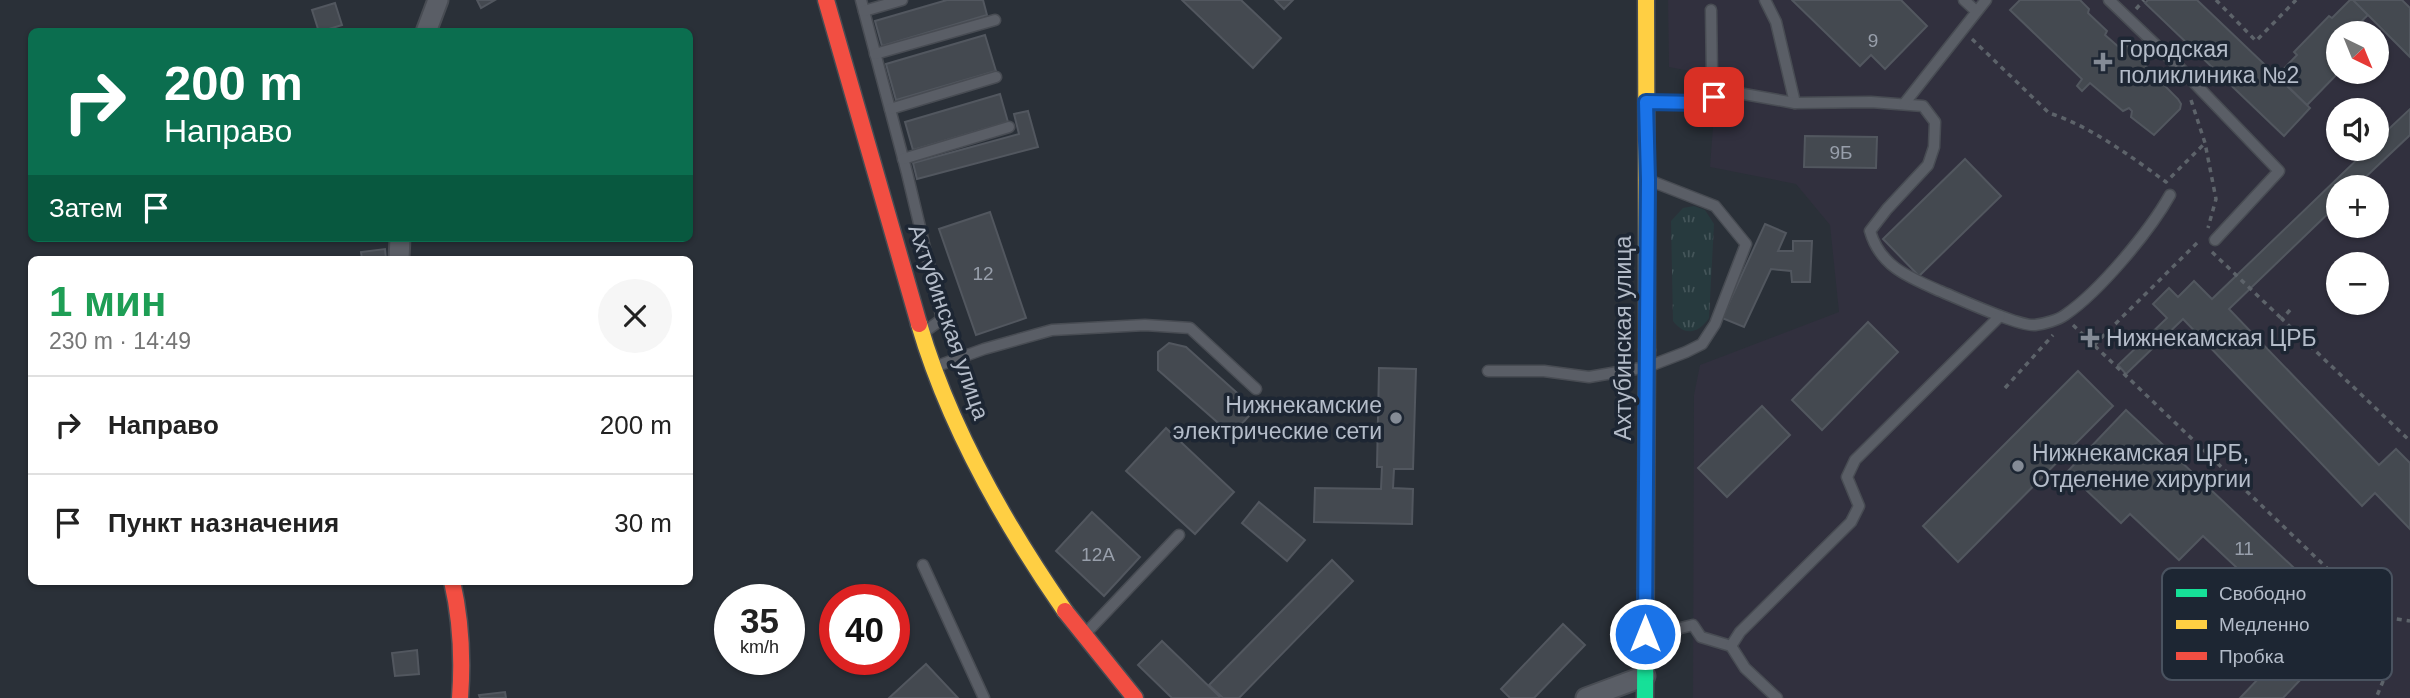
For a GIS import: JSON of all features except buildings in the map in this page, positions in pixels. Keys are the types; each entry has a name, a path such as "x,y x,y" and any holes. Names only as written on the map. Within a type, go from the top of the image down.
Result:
{"street":[{"path":"428,28 438,0"},
{"name":"Ахтубинская улица","path":"826,0 922,333 965,445 1006,521 1048,589 1135,698"},
{"name":"Ахтубинская улица","path":"1645,698 1648,180 1646,0"},
{"path":"453,585 463,658 460,698"},
{"path":"1586,698 1644,676"}],"lane":[{"path":"861,0 942,319 922,333"},
{"path":"864,11 902,0"},
{"path":"1765,0 1776,22 1795,103"},
{"path":"1964,0 1976,11"},
{"path":"1904,104 1986,0"},
{"path":"2109,0 2180,68 2279,171 2212,245"},
{"path":"1701,103 1712,75 1711,10"},
{"path":"875,54 995,20"},
{"path":"890,109 996,77"},
{"path":"1646,102 1701,103 1727,91 1795,103 1923,106 1935,122 1934,146 1928,165 1870,231 1875,249 1892,266 1923,284 2000,316 2032,326 2063,317 2087,297 2156,219 2170,195"},
{"path":"903,159 1009,127"},
{"path":"1488,371 1544,372 1589,377 1647,368 1702,344 1715,324 1746,244 1715,206 1648,180"},
{"path":"1731,646 1740,632 1851,522 1859,506 1847,477 1855,460 2000,316"},
{"path":"934,368 984,349 1052,330 1145,325 1190,328 1256,388"},
{"path":"1083,636 1179,536"},
{"path":"923,565 984,698"},
{"path":"1645,634 1693,625 1701,637 1731,646 1745,668 1777,698"}],"path":[{"path":"2133,12 2144,0"},
{"path":"2216,0 2256,41 2296,0"},
{"path":"1966,33 2049,113 2064,118 2121,151 2166,182 2204,143"},
{"path":"2094,345 2207,232 2216,199 2204,143 2180,68"},
{"path":"2212,245 2281,319 2410,441"},
{"path":"2281,319 2290,310"},
{"path":"2067,320 2327,568"},
{"path":"2005,388 2058,329"},
{"path":"2392,618 2410,621"},
{"path":"2376,698 2384,680"}],"shaded area":[{"name":"Нижнекамская ЦРБ","path":"1668,0 2410,0 2410,698 1693,698 1694,395 1700,365 1839,312 1830,225 1796,184 1710,167 1715,99 1726,98 1727,78 1669,67"}],"green space":[{"path":"1694,206 1705,210 1714,224 1709,318 1696,330 1687,331 1673,321 1671,221 1683,208"}],"traffic: fast":[{"path":"1645,698 1647,350"}],"traffic: slow":[{"path":"1646,0 1647,350"},
{"path":"919,324 946,400 980,473 1021,544 1065,611"}],"traffic: jam":[{"path":"826,0 919,324"},
{"path":"453,585 460,639 460,698"},
{"path":"1065,611 1135,698"}],"place":[{"name":"Городская поликлиника №2","path":"2103,62"},
{"name":"Нижнекамская ЦРБ","path":"2090,338"},
{"name":"Нижнекамские электрические сети","path":"1396,418"},
{"name":"Нижнекамская ЦРБ, Отделение хирургии","path":"2018,466"}],"route":[{"path":"1645,634 1648,180 1646,102 1701,103 1714,97"}]}
